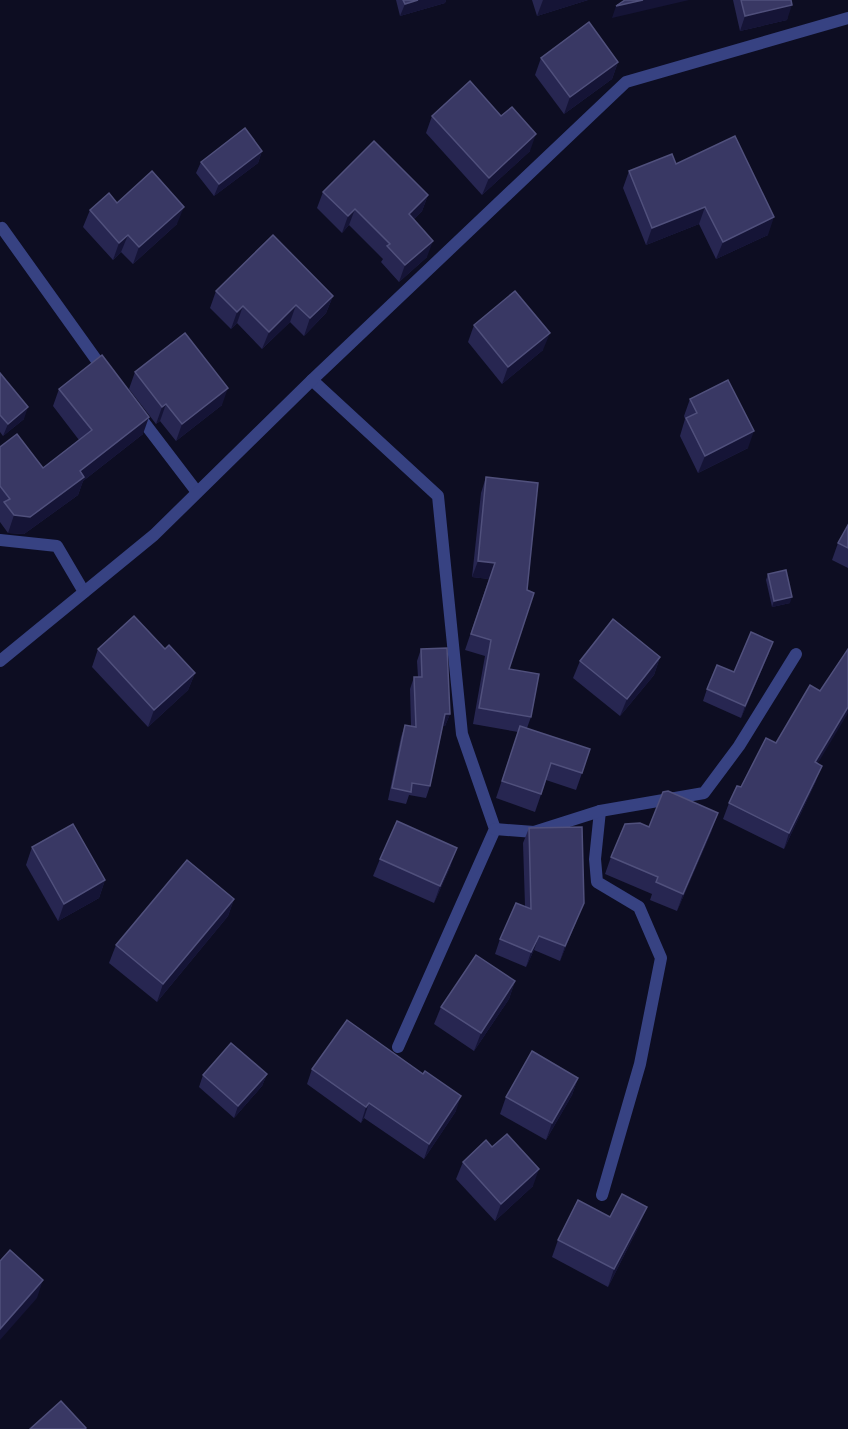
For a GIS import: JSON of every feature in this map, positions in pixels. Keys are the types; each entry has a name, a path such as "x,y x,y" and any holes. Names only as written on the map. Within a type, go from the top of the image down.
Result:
{"street":[{"path":"0,661 154,535 312,380 626,82 848,18"},
{"path":"0,229 2,228 112,380"},
{"path":"312,380 438,496 462,734 495,829 398,1047"},
{"path":"126,399 197,492"},
{"path":"0,540 57,546 84,592"},
{"path":"495,829 534,832 600,811 704,793 739,746 796,654"},
{"path":"600,811 595,859 597,882 639,907 661,958 640,1064 602,1195"}],"building":[{"path":"403,0 418,0 405,4"},
{"path":"625,0 643,0 616,6"},
{"path":"741,0 791,0 792,5 745,16"},
{"path":"589,22 618,62 570,97 541,58"},
{"path":"470,81 501,116 512,107 536,134 489,178 432,116"},
{"path":"245,128 262,151 219,184 201,162"},
{"path":"735,136 774,217 723,242 705,207 652,228 629,171 672,154 676,164"},
{"path":"374,141 428,195 409,214 433,241 405,265 387,246 390,244 355,209 348,216 323,192"},
{"path":"152,171 184,207 139,247 128,235 119,243 90,210 109,193 117,203"},
{"path":"273,235 333,296 310,318 296,305 269,332 243,306 237,312 216,291"},
{"path":"515,291 550,333 508,367 474,325"},
{"path":"185,333 228,388 182,424 166,404 162,407 135,372"},
{"path":"102,355 149,417 80,471 84,477 30,517 14,515 4,502 10,499 0,486 0,447 17,434 43,468 92,430 59,389"},
{"path":"0,373 28,407 8,424 0,415"},
{"path":"728,380 754,431 705,456 686,418 697,413 690,399"},
{"path":"486,477 538,483 527,590 534,593 509,669 539,674 531,717 479,708 491,640 471,634 495,563 478,561"},
{"path":"848,525 848,548 838,543"},
{"path":"786,570 792,597 774,601 768,574"},
{"path":"134,616 165,649 169,645 195,673 154,710 98,649"},
{"path":"613,619 660,657 627,699 580,661"},
{"path":"751,632 773,642 745,706 707,689 717,665 734,672"},
{"path":"447,648 450,714 445,714 430,786 412,783 411,792 392,788 405,725 416,727 414,677 422,677 421,649"},
{"path":"848,649 848,707 815,762 822,766 789,833 729,803 737,786 741,787 766,738 776,743 810,685 820,691"},
{"path":"520,726 590,749 582,773 551,763 541,794 502,781"},
{"path":"668,791 718,813 683,894 656,882 658,877 611,857 625,824 640,823 649,827 663,792"},
{"path":"397,821 457,848 440,886 380,859"},
{"path":"73,824 105,880 64,904 32,847"},
{"path":"582,827 584,903 565,946 539,936 531,952 500,939 516,903 531,909 529,828"},
{"path":"187,860 234,899 163,984 116,945"},
{"path":"476,955 515,981 481,1033 441,1007"},
{"path":"347,1020 423,1074 425,1071 461,1096 429,1144 369,1103 366,1107 312,1069"},
{"path":"231,1043 267,1074 238,1106 203,1075"},
{"path":"532,1051 578,1078 552,1123 506,1097"},
{"path":"507,1134 539,1169 501,1204 463,1162 486,1140 492,1147"},
{"path":"622,1194 647,1207 614,1269 558,1240 578,1200 610,1217"},
{"path":"10,1250 43,1280 0,1329 0,1261"},
{"path":"61,1401 85,1429 30,1429"}]}
